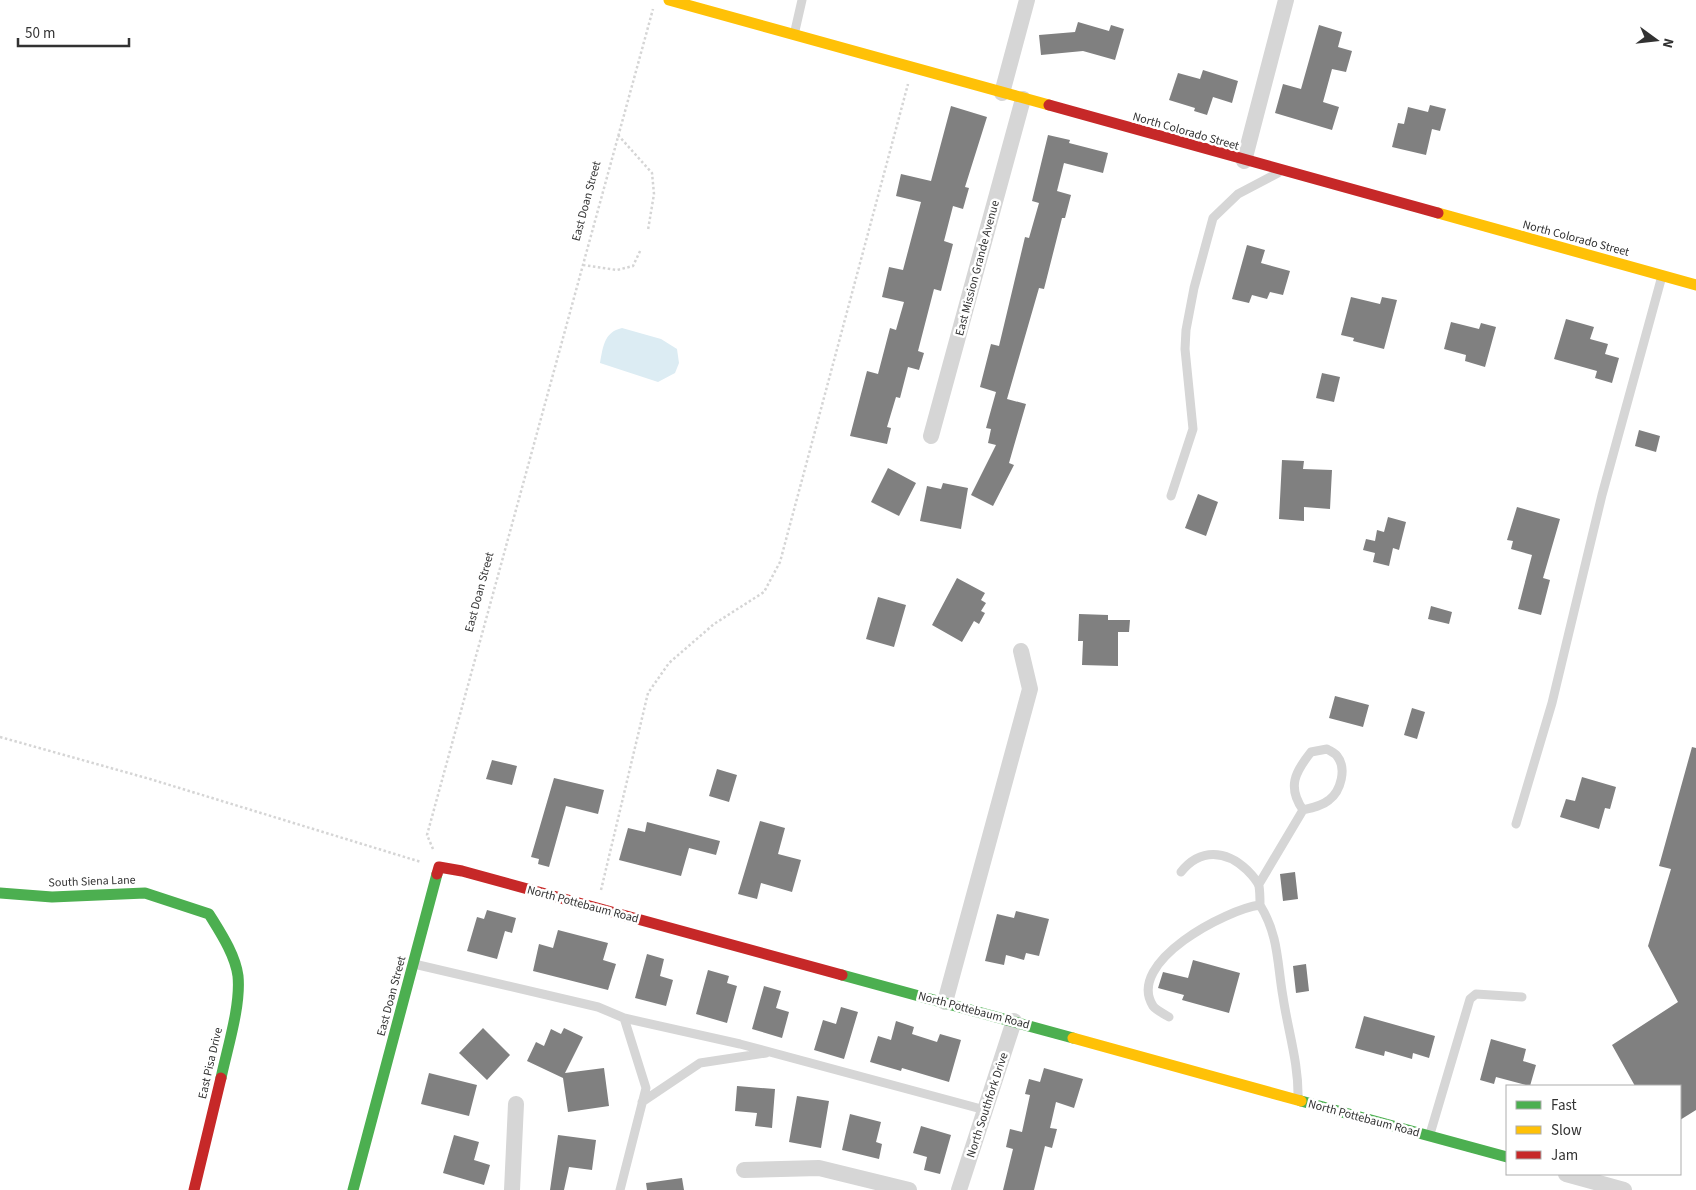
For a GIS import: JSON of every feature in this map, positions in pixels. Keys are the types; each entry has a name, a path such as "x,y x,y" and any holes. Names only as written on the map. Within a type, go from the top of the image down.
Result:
{"street":[{"name":"North Colorado Street","path":"669,0 1696,285"},
{"path":"1002,93 1027,0"},
{"path":"1244,161 1286,0"},
{"name":"East Mission Grande Avenue","path":"931,436 1023,99"},
{"path":"945,1002 1030,689 1021,652"},
{"name":"North Pottebaum Road","path":"439,867 945,1002 1506,1158"},
{"name":"East Doan Street","path":"353,1190 439,867"},
{"name":"South Siena Lane","path":"0,892 52,897 145,893 209,914 226,942"},
{"name":"East Pisa Drive","path":"194,1190 235,1017 238,976 226,942"},
{"name":"North Southfork Drive","path":"959,1190 1014,1021"},
{"path":"512,1190 516,1104"},
{"path":"744,1170 819,1168 909,1190"},
{"path":"1570,1175 1624,1190"}],"lane":[{"path":"794,35 802,0"},
{"path":"1172,496 1193,429 1185,349 1186,330 1194,288 1213,218 1238,194 1280,171"},
{"path":"1516,824 1552,703 1602,495 1662,276"},
{"path":"1298,1099 1297,1070 1282,996 1279,956 1270,922 1260,905 1259,884 1303,810 1320,806 1331,800 1340,784 1342,768 1337,756 1327,749 1311,752 1300,764 1294,782 1295,799 1303,810"},
{"path":"1181,872 1189,862 1202,856 1216,853 1228,856 1240,863 1259,884"},
{"path":"1169,1017 1154,1007 1149,993 1152,972 1164,956 1220,918 1247,907 1260,905"},
{"path":"413,964 598,1006 624,1018 771,1052 985,1110"},
{"path":"1429,1136 1470,999 1476,994 1522,997"},
{"path":"620,1190 646,1088 624,1018"},
{"path":"642,1102 700,1064 771,1052"}],"path":[{"name":"East Doan Street","path":"439,867 427,835 655,0"},
{"path":"596,908 648,693 669,663 714,624 764,592 780,562 912,68"},
{"path":"618,135 652,173 654,194 648,230"},
{"path":"583,265 616,270 633,266 642,249"},
{"path":"0,737 150,779 439,867"}],"shaded area":[{"path":"622,328 661,339 677,349 679,363 675,373 658,382 600,363 605,341 611,333"}],"building":[{"path":"1078,22 1109,31 1111,25 1124,29 1115,60 1083,51 1041,55 1039,35 1075,32"},
{"path":"1319,25 1342,32 1338,47 1352,51 1346,72 1332,69 1323,102 1339,107 1332,130 1275,113 1283,84 1301,89"},
{"path":"1203,70 1238,81 1232,103 1213,97 1207,115 1194,111 1195,108 1169,100 1178,73 1200,79"},
{"path":"1430,105 1446,109 1440,131 1432,129 1426,155 1392,147 1398,123 1404,124 1408,107 1428,112"},
{"path":"951,106 987,117 965,187 969,188 963,209 953,206 944,241 953,244 941,291 934,289 918,351 924,353 919,370 908,367 900,398 896,397 887,427 891,428 887,444 850,436 867,371 878,374 890,328 896,330 904,302 882,297 889,267 903,270 921,202 896,196 901,174 931,181"},
{"path":"1048,135 1070,140 1069,143 1108,153 1103,173 1064,163 1057,191 1071,195 1065,218 1062,218 1044,289 1039,288 1007,399 1026,404 1009,463 1014,465 993,506 971,495 996,445 988,443 991,429 986,428 996,392 980,387 991,344 999,346 1025,237 1029,238 1039,203 1032,201"},
{"path":"1247,245 1265,250 1261,263 1290,271 1283,295 1270,292 1267,299 1252,295 1249,303 1232,299"},
{"path":"1351,297 1380,304 1382,297 1397,300 1384,349 1353,341 1354,338 1341,335"},
{"path":"1566,319 1594,327 1590,339 1608,344 1605,354 1619,358 1612,383 1595,378 1597,371 1554,359"},
{"path":"1451,322 1479,329 1481,323 1496,327 1485,367 1465,361 1466,355 1444,349"},
{"path":"1322,373 1340,377 1334,402 1316,398"},
{"path":"1639,430 1660,436 1656,452 1635,446"},
{"path":"1282,460 1304,461 1303,469 1332,470 1330,509 1304,507 1304,521 1279,519"},
{"path":"888,468 916,483 899,516 871,502"},
{"path":"943,483 968,488 961,529 920,521 927,486 941,489"},
{"path":"1198,494 1218,502 1206,536 1185,528"},
{"path":"1517,507 1560,519 1543,578 1550,580 1541,615 1518,609 1532,555 1511,549 1513,541 1507,540"},
{"path":"1388,517 1406,522 1399,550 1393,548 1389,566 1373,562 1375,553 1363,550 1366,539 1375,541 1377,530 1384,532"},
{"path":"957,578 985,593 981,600 986,603 981,611 985,613 979,624 974,621 962,642 932,625"},
{"path":"878,597 906,605 894,647 866,639"},
{"path":"1431,606 1452,612 1449,624 1428,619"},
{"path":"1079,614 1108,615 1108,620 1130,620 1129,632 1118,632 1118,666 1082,665 1083,641 1078,641"},
{"path":"1335,696 1369,705 1363,727 1329,718"},
{"path":"1412,708 1425,712 1417,739 1404,735"},
{"path":"1692,747 1696,748 1696,1110 1681,1119 1681,1085 1634,1085 1612,1045 1678,1002 1648,946 1671,869 1659,866"},
{"path":"492,760 517,766 512,785 486,779"},
{"path":"717,769 737,775 729,802 709,796"},
{"path":"1582,777 1616,787 1610,809 1605,808 1599,829 1560,817 1566,799 1575,801"},
{"path":"554,778 604,790 598,814 566,806 549,867 538,864 539,859 531,857"},
{"path":"760,821 785,828 778,854 801,860 792,892 761,883 757,899 738,894"},
{"path":"647,822 720,841 716,855 689,848 681,876 619,860 628,828 645,832"},
{"path":"1295,872 1298,899 1283,901 1280,874"},
{"path":"487,910 516,918 512,933 505,931 497,959 467,951 477,917 484,919"},
{"path":"1016,911 1049,919 1039,956 1026,953 1024,960 1006,955 1004,965 985,961 997,914 1014,918"},
{"path":"558,930 608,943 603,960 616,964 608,990 533,971 539,944 553,948"},
{"path":"647,954 664,959 660,976 673,980 666,1006 635,998"},
{"path":"1193,960 1240,973 1229,1013 1182,1000 1184,995 1158,988 1163,972 1188,978"},
{"path":"1306,964 1309,991 1296,993 1293,966"},
{"path":"708,970 729,976 727,983 737,986 727,1023 696,1014"},
{"path":"764,986 781,991 776,1008 789,1012 782,1038 752,1029"},
{"path":"841,1007 858,1012 844,1059 814,1050 823,1020 836,1024"},
{"path":"1364,1016 1435,1036 1429,1058 1413,1053 1412,1059 1385,1051 1384,1056 1355,1048"},
{"path":"896,1021 914,1027 912,1034 937,1042 940,1034 961,1040 949,1082 902,1068 901,1071 870,1062 878,1036 891,1040"},
{"path":"483,1028 510,1055 487,1080 459,1053"},
{"path":"564,1028 583,1037 565,1073 604,1068 609,1106 568,1112 563,1078 527,1061 536,1042 544,1046 551,1029 561,1034"},
{"path":"1491,1039 1526,1049 1523,1061 1536,1065 1530,1085 1496,1077 1494,1084 1480,1080"},
{"path":"1044,1068 1083,1079 1074,1108 1056,1102 1050,1128 1057,1129 1052,1148 1045,1146 1034,1190 1003,1190 1013,1149 1006,1147 1010,1129 1022,1132 1030,1095 1025,1094 1029,1079 1040,1082"},
{"path":"429,1073 477,1085 469,1116 421,1104"},
{"path":"737,1086 775,1089 772,1128 755,1126 757,1113 735,1111"},
{"path":"797,1096 829,1101 821,1148 789,1142"},
{"path":"850,1114 881,1122 876,1142 882,1144 879,1159 842,1150"},
{"path":"921,1126 951,1135 940,1174 924,1170 927,1157 913,1153"},
{"path":"454,1135 479,1142 474,1160 490,1165 484,1185 443,1173"},
{"path":"558,1135 596,1140 592,1170 569,1167 564,1190 550,1190"},
{"path":"682,1178 684,1190 647,1190 646,1183"}],"traffic: fast":[{"path":"353,1190 437,874"},
{"path":"0,893 52,897 145,893 209,914 230,951 238,976 236,1014 221,1078"},
{"path":"842,975 1073,1038"},
{"path":"1301,1101 1506,1157"}],"traffic: slow":[{"path":"669,0 1049,105"},
{"path":"1438,213 1696,285"},
{"path":"1073,1038 1301,1101"}],"traffic: jam":[{"path":"1049,105 1438,213"},
{"path":"437,874 439,867 462,871 842,975"},
{"path":"194,1190 221,1078"}]}
